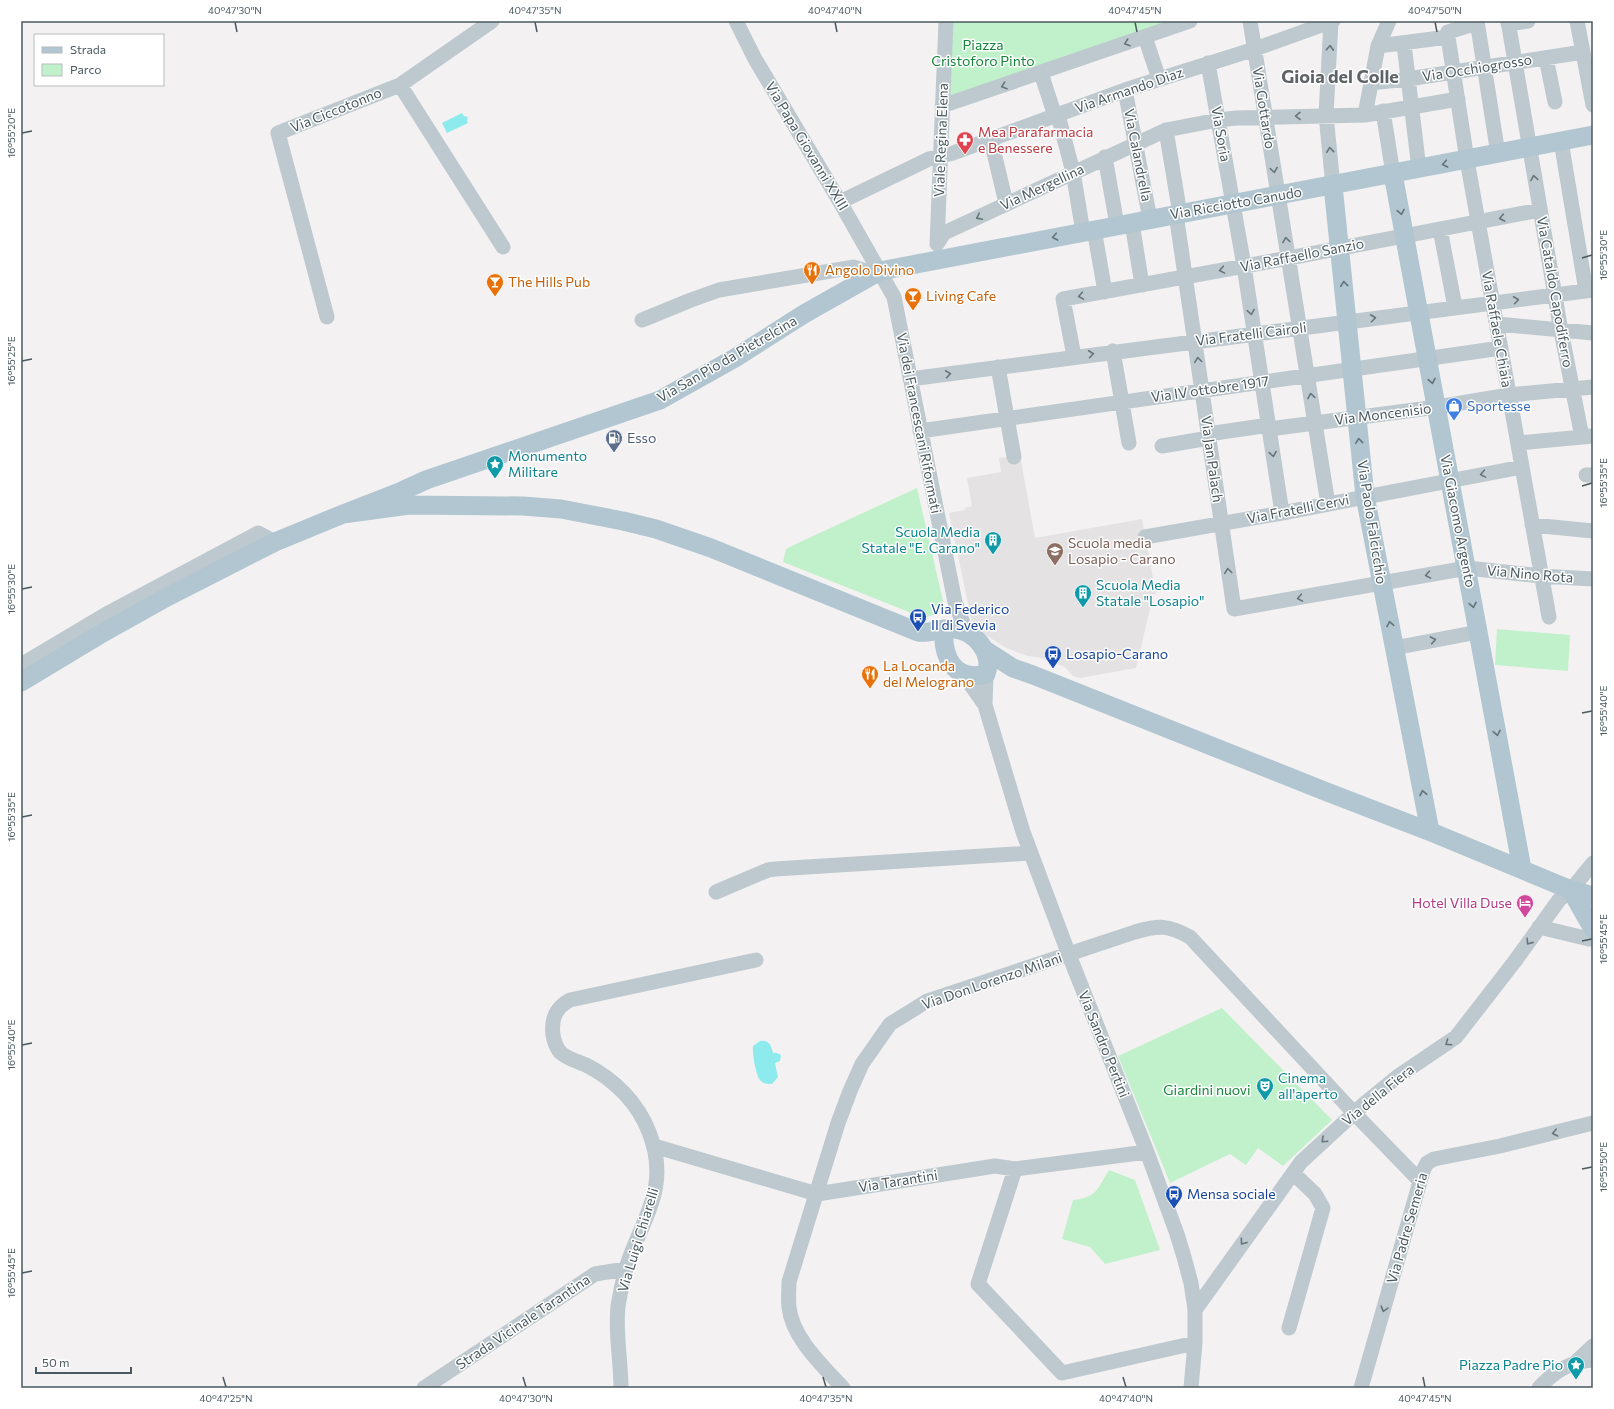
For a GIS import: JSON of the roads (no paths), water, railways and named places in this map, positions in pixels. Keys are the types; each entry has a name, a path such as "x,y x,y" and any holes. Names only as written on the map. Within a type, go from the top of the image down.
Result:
{"main road":[{"name":"Via Ricciotto Canudo","path":"877,272 940,251 1089,231 1333,186 1593,135"},
{"name":"Via Giacomo Argento","path":"1393,174 1406,236 1522,869"},
{"name":"Via Paolo Falcicchio","path":"1333,186 1365,496 1430,831"},
{"name":"Via San Pio da Pietrelcina","path":"343,514 431,478 660,400 735,358 804,314 877,272"},
{"path":"21,682 98,635 146,608 275,542 343,514 416,505 523,506 562,509 656,529 704,546 918,632 925,633 955,628 966,631 986,650 1013,668 1430,831 1571,890 1593,896"},
{"path":"944,629 943,641 947,658"},
{"path":"925,633 954,668 963,674 975,677 987,671 1013,668"},
{"path":"986,650 988,660 987,671"},
{"path":"1571,890 1593,929"}],"street":[{"name":"Via Ciccotonno","path":"327,317 278,134 400,85 492,21"},
{"name":"Via Papa Giovanni XXIII","path":"736,21 755,59 840,202 877,272"},
{"name":"Viale Regina Elena","path":"940,251 942,106 946,21"},
{"path":"942,106 1190,21"},
{"name":"Via Gottardo","path":"1250,21 1328,504"},
{"path":"1332,21 1326,115 1333,186"},
{"name":"Via Armando Diaz","path":"840,202 929,159 991,140 1125,90 1255,49 1332,21"},
{"path":"1365,115 1378,46 1390,21"},
{"path":"1508,23 1528,21"},
{"path":"1577,21 1593,105"},
{"path":"1378,46 1404,44 1448,37 1448,32 1477,22 1498,154"},
{"name":"Via Cataldo Capodiferro","path":"1508,23 1554,295 1573,389 1588,436"},
{"path":"1145,37 1159,79"},
{"name":"Via Raffaele Chiaia","path":"1448,37 1467,160 1549,617"},
{"path":"1404,44 1419,169"},
{"name":"Via Occhiogrosso","path":"1370,83 1408,79 1583,52"},
{"path":"1546,58 1555,102"},
{"name":"Via Soria","path":"1208,63 1244,266 1282,513"},
{"path":"1041,73 1073,172 1105,292"},
{"path":"400,85 503,247"},
{"name":"Via Calandrella","path":"1125,90 1135,144 1133,222"},
{"name":"Via Mergellina","path":"940,251 944,233 1166,130 1218,120 1266,116 1365,115 1458,99"},
{"path":"1383,111 1393,174"},
{"name":"Via Jan Palach","path":"1166,130 1234,609"},
{"path":"991,140 1006,203"},
{"path":"1561,142 1586,249 1589,290"},
{"path":"1105,158 1133,222 1142,284"},
{"name":"Via Raffaello Sanzio","path":"1074,356 1064,299 1540,210"},
{"path":"1440,229 1455,307"},
{"path":"642,320 719,290 854,267 877,272"},
{"name":"Via dei Francescani Riformati","path":"877,272 892,292 896,306 955,602 966,631"},
{"name":"Via Fratelli Cairoli","path":"910,379 1074,356 1589,290"},
{"path":"1497,324 1593,333"},
{"name":"Via IV ottobre 1917","path":"920,431 1501,348"},
{"path":"1114,351 1129,443"},
{"path":"998,367 1014,457"},
{"name":"Via Moncenisio","path":"1162,446 1209,436 1269,427 1437,407 1509,395 1593,387"},
{"path":"1518,443 1588,436"},
{"name":"Via Fratelli Cervi","path":"1145,537 1282,513 1522,466"},
{"path":"1532,525 1593,531"},
{"path":"21,665 110,612 258,533 275,542"},
{"name":"Via Nino Rota","path":"1234,609 1466,568 1541,576 1593,579"},
{"path":"944,629 955,602"},
{"path":"1394,648 1478,632"},
{"path":"985,705 987,671"},
{"path":"963,674 985,705"},
{"name":"Via Sandro Pertini","path":"985,705 1023,832 1069,955 1147,1152 1177,1234 1191,1283 1194,1310 1195,1343 1191,1388"},
{"path":"716,892 768,870 775,869 1031,853"},
{"name":"Via della Fiera","path":"1194,1310 1300,1162 1354,1113 1397,1077 1456,1037 1515,962 1559,900 1571,890 1593,863"},
{"name":"Via Don Lorenzo Milani","path":"843,1388 808,1350 796,1330 788,1308 789,1282 838,1123 862,1064 890,1024 927,1001 1135,932 1156,926 1175,929 1190,936 1354,1113 1420,1181"},
{"path":"1539,927 1593,939"},
{"name":"Via Luigi Chiarelli","path":"621,1388 618,1307 626,1268 654,1199 658,1163 649,1131 626,1095 602,1075 586,1065 568,1058 558,1050 553,1033 553,1018 555,1012 563,1003 570,1000 756,960"},
{"name":"Via Padre Semeria","path":"1361,1388 1420,1181 1427,1163 1434,1159 1500,1146 1593,1124"},
{"name":"Via Tarantini","path":"654,1146 816,1194 995,1166 1014,1169 1147,1152"},
{"path":"1014,1169 978,1284 1062,1373 1195,1343"},
{"path":"1289,1328 1323,1208 1314,1194 1293,1172"},
{"name":"Strada Vicinale Tarantina","path":"424,1388 595,1274 626,1268"},
{"path":"1574,1364 1593,1346"},
{"path":"1540,1388 1554,1374 1568,1365 1593,1360"}],"water":[{"path":"462,113 464,116 468,117 468,123 447,133 442,123"},
{"path":"760,1041 768,1042 773,1053 781,1055 780,1061 775,1063 778,1077 772,1084 766,1084 761,1081 756,1069 753,1046"}],"place":[{"name":"Mea Parafarmacia e Benessere","path":"965,155"},
{"name":"Angolo Divino","path":"812,285"},
{"name":"The Hills Pub","path":"495,297"},
{"name":"Living Cafe","path":"913,311"},
{"name":"Sportesse","path":"1454,421"},
{"name":"Esso","path":"614,453"},
{"name":"Monumento Militare","path":"495,479"},
{"name":"Scuola Media Statale \"E. Carano\"","path":"993,555"},
{"name":"Scuola media Losapio - Carano","path":"1055,566"},
{"name":"Scuola Media Statale \"Losapio\"","path":"1083,608"},
{"name":"Via Federico II di Svevia","path":"918,632"},
{"name":"Losapio-Carano","path":"1053,669"},
{"name":"La Locanda del Melograno","path":"870,689"},
{"name":"Hotel Villa Duse","path":"1525,918"},
{"name":"Cinema all'aperto","path":"1265,1101"},
{"name":"Mensa sociale","path":"1174,1209"},
{"name":"Piazza Padre Pio","path":"1576,1380"}],"district":[{"name":"Gioia del Colle","path":"1340,77"}],"park label":[{"name":"Piazza Cristoforo Pinto","path":"983,54"},
{"name":"Giardini nuovi","path":"1207,1090"}]}
